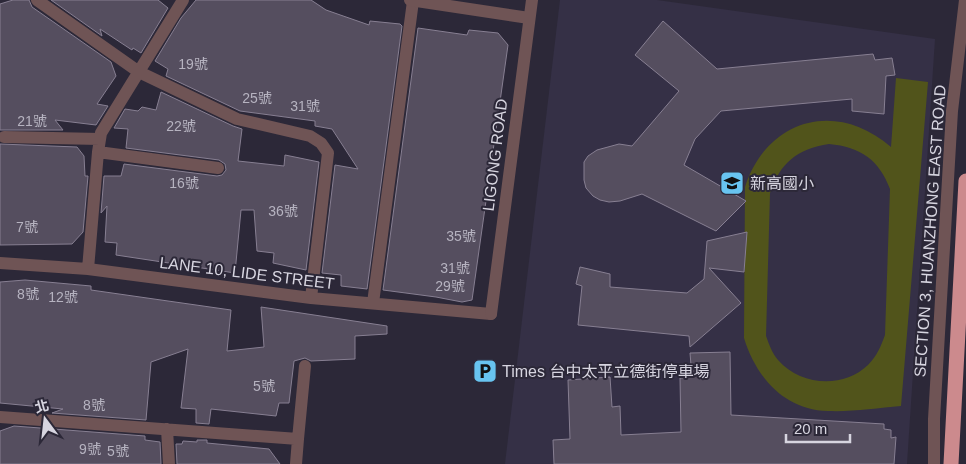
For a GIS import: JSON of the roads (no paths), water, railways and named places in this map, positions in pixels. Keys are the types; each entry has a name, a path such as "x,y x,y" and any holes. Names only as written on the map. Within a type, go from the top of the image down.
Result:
{"highway":[{"path":"951,464 966,181"}],"street":[{"path":"37,0 139,72 236,119 310,136 321,143 328,153 311,298"},
{"path":"88,269 101,133 183,0"},
{"path":"373,303 412,0 529,18"},
{"name":"LIGONG ROAD","path":"491,314 532,0"},
{"name":"SECTION 3, HUANZHONG EAST ROAD","path":"934,464 934,419 952,111 965,0"},
{"path":"4,136 100,138"},
{"path":"98,152 218,168"},
{"name":"LANE 10, LIDE STREET","path":"0,263 88,269 311,298 491,314"},
{"path":"296,464 305,366"},
{"path":"0,416 298,439"},
{"path":"167,429 169,464"}],"place":[{"name":"新高國小","path":"732,183"},
{"name":"Times 台中太平立德街停車場","path":"485,371"}]}
